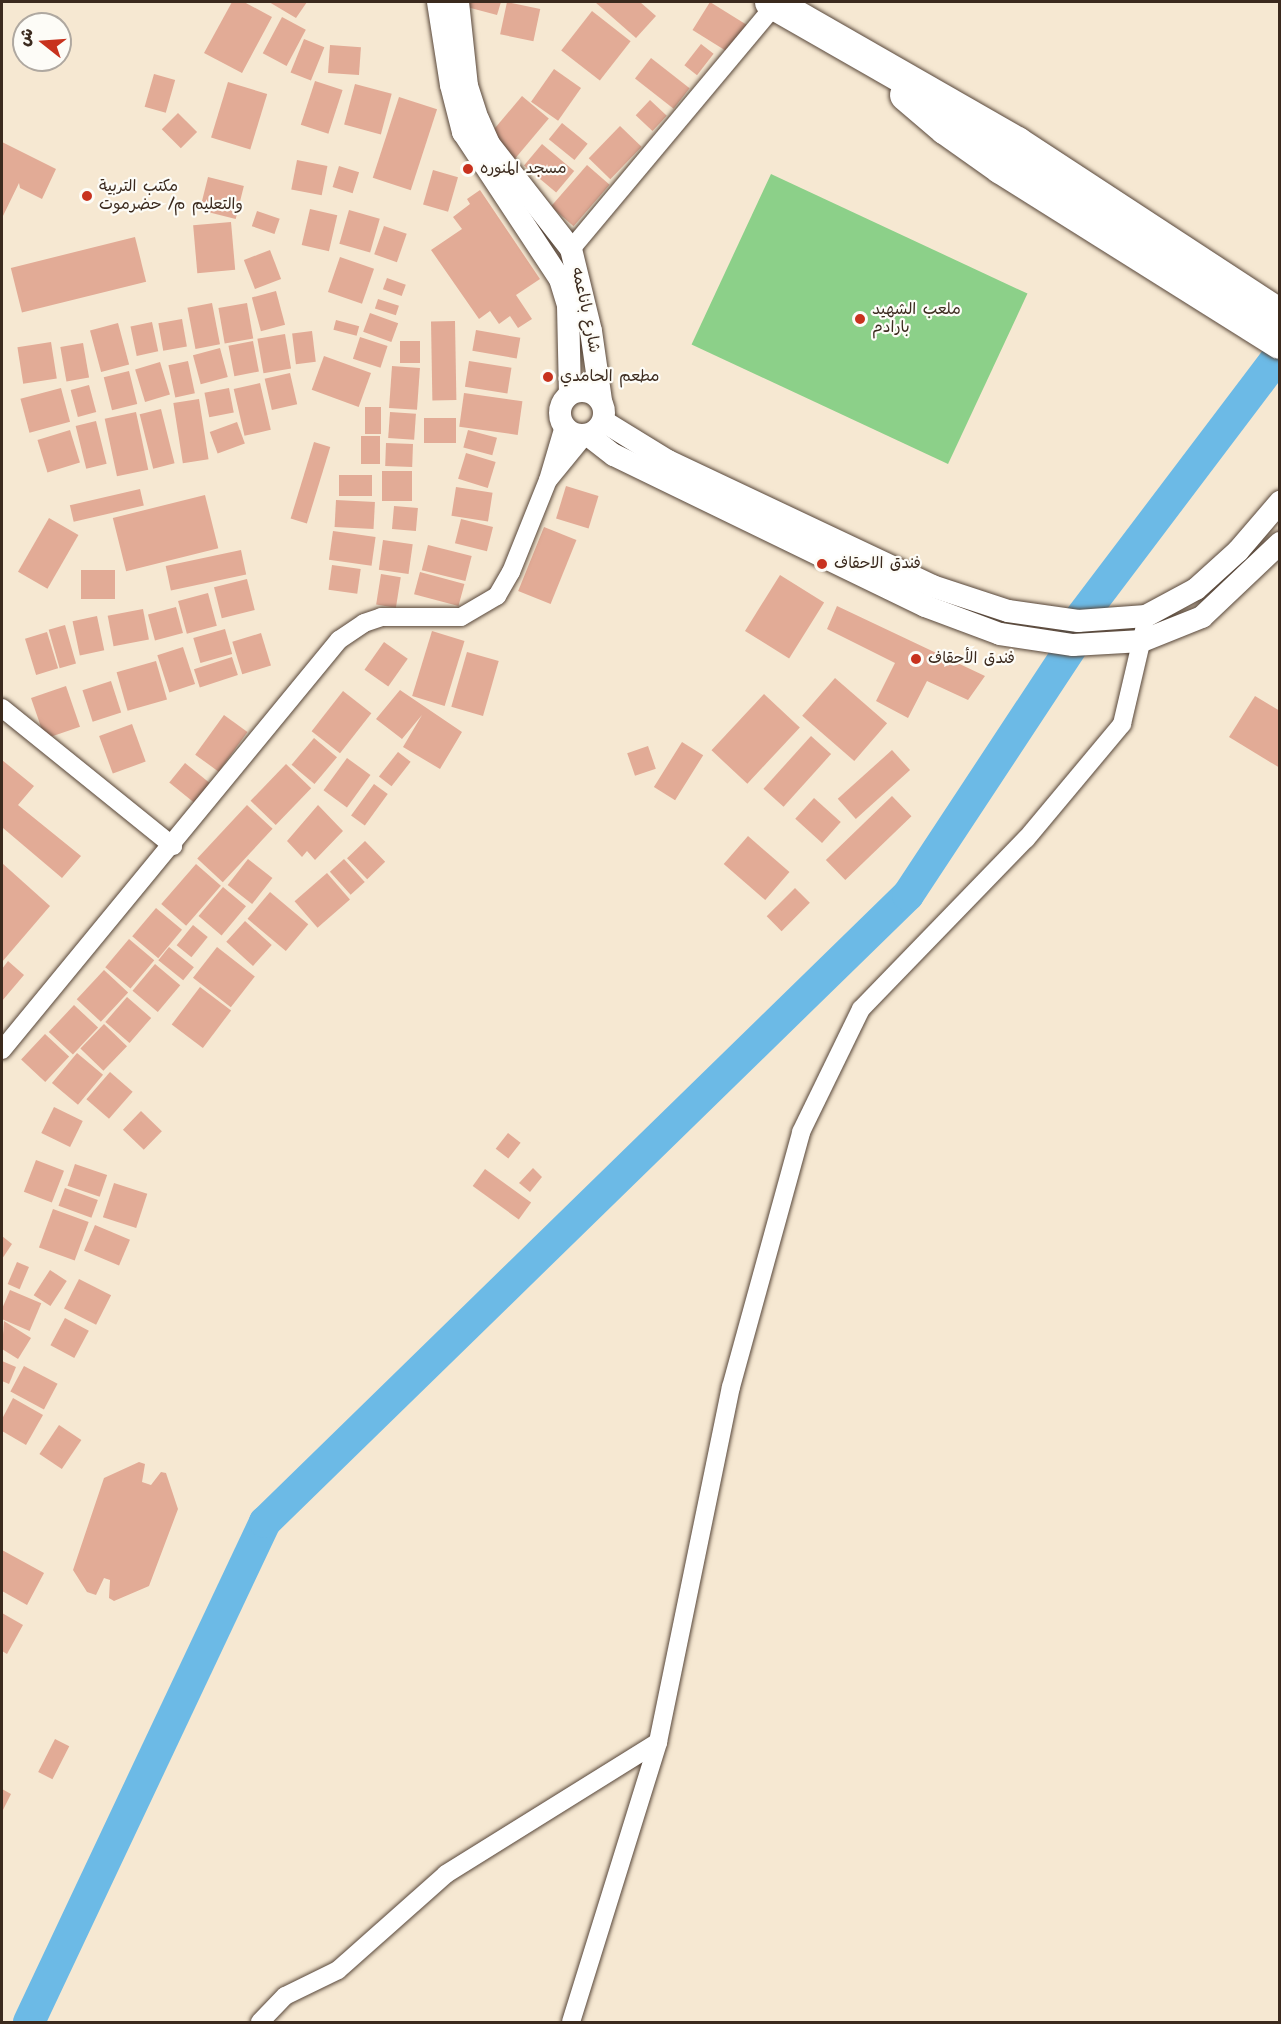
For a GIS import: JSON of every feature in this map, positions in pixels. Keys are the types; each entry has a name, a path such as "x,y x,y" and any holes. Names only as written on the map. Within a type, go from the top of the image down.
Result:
{"highway":[{"path":"774,3 1017,143 1275,330"}],"street":[{"name":"شارع باناعمه","path":"438,2 451,85 463,132 560,279 568,306 570,394 560,408 564,426"},
{"name":"شارع باناعمه","path":"458,2 467,86 489,144 571,249 591,331 594,423"},
{"path":"571,249 774,3"},
{"path":"548,480 594,423 590,392 570,394"},
{"path":"564,426 569,432 594,423 668,461 925,606 1000,634 1073,645 1142,641 1202,617 1280,543"},
{"path":"2,1050 173,846 339,640 364,623 381,617 461,617 486,606 497,596 548,480 564,426"},
{"path":"784,527 932,586 1008,611 1078,621 1146,616 1196,589 1238,551 1280,502"},
{"path":"571,2022 658,1742 731,1387 801,1132 861,1009 1026,839 1122,724 1146,616"},
{"path":"2,708 173,846"},
{"path":"260,2022 285,1996 338,1970 446,1874 658,1742"}],"green space":[{"name":"ملعب الشهيد بارادم","path":"771,174 1027,294 948,464 692,344"}],"building":[{"path":"232,2 244,2 272,17 242,73 204,53"},
{"path":"269,2 307,2 296,18"},
{"path":"464,2 501,2 497,15 463,6"},
{"path":"507,2 540,9 533,41 500,34"},
{"path":"595,2 640,2 656,16 636,38"},
{"path":"710,2 748,26 731,54 693,30"},
{"path":"592,11 631,41 600,81 561,50"},
{"path":"282,17 306,30 287,66 263,53"},
{"path":"304,39 324,47 311,81 291,72"},
{"path":"701,44 714,54 697,75 684,65"},
{"path":"330,45 361,47 359,75 328,73"},
{"path":"651,58 690,88 674,109 635,78"},
{"path":"554,69 581,88 558,121 531,102"},
{"path":"154,74 175,80 166,113 145,107"},
{"path":"315,81 343,90 328,134 301,125"},
{"path":"228,82 267,94 250,149 211,137"},
{"path":"355,84 392,94 381,134 344,125"},
{"path":"522,96 549,118 515,159 488,137"},
{"path":"399,97 437,109 411,190 373,178"},
{"path":"650,100 667,116 652,131 636,115"},
{"path":"178,113 197,132 181,148 162,129"},
{"path":"562,123 588,144 574,160 549,139"},
{"path":"620,126 642,147 610,179 589,158"},
{"path":"2,142 56,169 42,199 20,188 19,183 2,218"},
{"path":"542,144 574,171 556,192 524,165"},
{"path":"297,160 327,166 322,195 291,189"},
{"path":"587,165 610,185 574,226 551,207"},
{"path":"339,166 359,172 353,193 333,187"},
{"path":"433,170 458,177 448,212 423,205"},
{"path":"208,177 244,186 236,219 200,210"},
{"path":"480,190 540,279 516,295 532,319 518,328 510,316 499,324 490,311 479,319 431,250 462,229 453,217 470,204 467,199"},
{"path":"310,209 337,215 329,251 302,245"},
{"path":"349,210 380,219 370,252 339,244"},
{"path":"257,211 280,219 274,234 252,226"},
{"path":"231,222 235,270 197,273 193,225"},
{"path":"384,226 407,234 397,262 374,254"},
{"path":"135,237 146,282 22,313 11,268"},
{"path":"270,250 281,279 255,289 244,260"},
{"path":"340,257 374,269 362,304 328,292"},
{"path":"387,278 406,285 402,296 383,289"},
{"path":"276,291 285,325 261,331 252,297"},
{"path":"378,299 399,306 396,315 375,309"},
{"path":"212,303 220,344 195,349 187,308"},
{"path":"247,303 253,338 225,343 218,308"},
{"path":"370,313 398,323 391,342 363,332"},
{"path":"182,319 187,347 163,351 158,323"},
{"path":"336,320 359,326 357,336 333,330"},
{"path":"431,321 455,321 456,400 432,400"},
{"path":"152,322 158,351 137,356 130,327"},
{"path":"118,323 129,365 101,372 90,331"},
{"path":"476,330 520,338 517,358 472,351"},
{"path":"312,331 316,362 296,364 292,333"},
{"path":"285,334 291,368 264,373 257,339"},
{"path":"360,337 388,346 380,368 353,359"},
{"path":"253,341 259,371 234,376 228,346"},
{"path":"400,341 420,341 420,363 400,363"},
{"path":"51,342 57,379 23,384 17,347"},
{"path":"83,343 89,377 66,381 60,347"},
{"path":"220,348 228,377 201,384 193,355"},
{"path":"324,356 371,373 359,407 312,390"},
{"path":"188,361 195,393 175,397 168,365"},
{"path":"469,361 511,368 507,393 465,387"},
{"path":"160,362 170,395 145,402 135,370"},
{"path":"392,366 420,368 417,410 389,408"},
{"path":"129,371 137,404 112,410 104,377"},
{"path":"290,373 297,404 272,410 265,379"},
{"path":"260,383 271,430 244,436 234,389"},
{"path":"89,385 96,412 78,417 71,390"},
{"path":"61,388 70,422 29,433 20,399"},
{"path":"229,388 234,413 209,417 204,393"},
{"path":"464,393 522,401 518,435 459,427"},
{"path":"199,399 209,459 183,463 173,403"},
{"path":"365,407 381,407 381,434 365,434"},
{"path":"161,409 175,463 153,469 140,414"},
{"path":"136,412 148,470 117,476 105,419"},
{"path":"390,412 416,414 414,440 388,438"},
{"path":"424,418 456,418 456,443 424,443"},
{"path":"96,421 107,464 86,469 76,426"},
{"path":"237,422 245,444 218,454 210,432"},
{"path":"70,430 80,463 47,472 37,440"},
{"path":"468,430 497,438 492,455 463,447"},
{"path":"361,436 380,436 380,464 361,464"},
{"path":"314,442 330,447 307,523 291,519"},
{"path":"386,443 413,444 412,467 385,466"},
{"path":"466,453 496,462 488,488 458,479"},
{"path":"382,471 412,471 412,501 382,501"},
{"path":"339,475 372,475 372,496 339,496"},
{"path":"566,486 599,496 589,528 556,519"},
{"path":"456,487 493,493 488,521 451,516"},
{"path":"140,489 144,506 74,522 70,505"},
{"path":"205,495 218,548 126,571 113,518"},
{"path":"336,500 375,502 374,529 335,527"},
{"path":"394,506 418,508 416,531 392,529"},
{"path":"49,518 78,535 47,589 18,572"},
{"path":"461,519 493,527 487,551 455,543"},
{"path":"544,527 576,540 551,604 518,591"},
{"path":"333,531 376,537 372,566 329,560"},
{"path":"383,540 413,544 409,574 379,570"},
{"path":"428,545 472,556 465,581 422,570"},
{"path":"241,550 246,574 171,590 166,566"},
{"path":"332,565 361,569 357,594 329,590"},
{"path":"81,570 115,570 115,599 81,599"},
{"path":"420,572 464,584 458,606 414,594"},
{"path":"381,574 401,577 396,608 376,605"},
{"path":"780,575 824,603 789,659 745,631"},
{"path":"247,579 255,610 222,618 214,587"},
{"path":"208,593 217,626 187,634 178,601"},
{"path":"837,606 985,676 968,700 927,681 908,718 876,701 895,663 827,629"},
{"path":"176,607 183,633 155,641 148,615"},
{"path":"143,609 149,639 114,646 108,616"},
{"path":"97,616 104,650 80,655 73,621"},
{"path":"65,625 76,663 60,668 49,630"},
{"path":"225,629 232,654 200,663 193,638"},
{"path":"432,631 465,641 445,706 412,696"},
{"path":"47,632 58,668 36,675 25,639"},
{"path":"261,633 271,666 242,674 232,642"},
{"path":"384,642 408,659 388,686 364,670"},
{"path":"183,647 195,684 169,692 157,655"},
{"path":"467,652 499,661 483,716 451,707"},
{"path":"232,657 238,675 200,687 194,669"},
{"path":"156,661 167,699 128,711 117,672"},
{"path":"835,678 887,723 854,761 802,716"},
{"path":"111,681 121,712 93,722 82,690"},
{"path":"66,686 80,727 45,739 31,698"},
{"path":"400,690 462,732 440,769 403,747 422,715 402,739 376,719"},
{"path":"343,691 371,713 340,753 312,731"},
{"path":"764,694 800,727 747,784 711,750"},
{"path":"1255,696 1280,711 1280,768 1229,737"},
{"path":"224,715 247,732 219,772 195,755"},
{"path":"132,724 146,762 113,774 99,736"},
{"path":"811,736 831,754 784,807 763,789"},
{"path":"314,738 337,757 314,784 292,765"},
{"path":"682,742 703,755 675,800 654,787"},
{"path":"648,746 656,769 635,776 627,753"},
{"path":"892,750 910,770 856,819 838,799"},
{"path":"398,752 411,762 392,786 379,776"},
{"path":"347,758 370,775 347,807 323,790"},
{"path":"2,760 34,786 18,805 81,856 62,878 3,828 2,830"},
{"path":"185,763 211,784 195,803 169,782"},
{"path":"286,764 311,788 276,825 251,801"},
{"path":"374,784 388,794 365,826 351,816"},
{"path":"892,796 911,816 845,880 826,860"},
{"path":"814,798 841,822 822,843 795,819"},
{"path":"247,805 273,829 223,882 197,858"},
{"path":"318,805 343,831 315,860 307,851 302,857 287,841"},
{"path":"748,836 790,872 765,900 724,864"},
{"path":"365,841 385,862 367,879 347,858"},
{"path":"248,859 272,878 252,904 228,885"},
{"path":"344,859 365,882 351,895 330,872"},
{"path":"2,863 50,906 2,962"},
{"path":"196,864 221,886 186,926 161,904"},
{"path":"327,873 350,899 318,928 295,901"},
{"path":"223,887 246,906 222,935 199,916"},
{"path":"795,888 810,903 782,931 767,916"},
{"path":"270,892 308,924 286,951 248,919"},
{"path":"156,908 182,930 158,958 132,936"},
{"path":"245,921 272,945 253,966 226,942"},
{"path":"193,925 208,937 191,957 177,945"},
{"path":"129,939 154,960 130,989 105,967"},
{"path":"169,947 194,967 183,980 158,960"},
{"path":"217,947 255,977 231,1007 193,978"},
{"path":"8,961 24,975 2,1001 2,969"},
{"path":"155,964 180,985 158,1012 133,991"},
{"path":"104,970 128,993 101,1022 77,999"},
{"path":"200,987 231,1010 203,1048 172,1025"},
{"path":"127,997 151,1018 130,1043 105,1022"},
{"path":"74,1005 98,1028 73,1055 49,1032"},
{"path":"104,1024 127,1046 103,1071 80,1048"},
{"path":"45,1034 69,1057 45,1082 21,1060"},
{"path":"77,1053 103,1075 78,1105 52,1083"},
{"path":"110,1072 133,1092 109,1119 86,1099"},
{"path":"54,1107 83,1121 70,1147 41,1133"},
{"path":"141,1111 162,1131 144,1150 123,1130"},
{"path":"508,1133 521,1143 508,1159 496,1149"},
{"path":"36,1160 64,1171 52,1202 24,1192"},
{"path":"75,1164 107,1175 100,1197 68,1186"},
{"path":"533,1168 542,1177 530,1192 519,1183"},
{"path":"485,1169 531,1203 519,1219 473,1186"},
{"path":"114,1183 147,1194 136,1228 103,1217"},
{"path":"65,1188 98,1200 91,1218 59,1206"},
{"path":"53,1209 89,1222 75,1261 39,1248"},
{"path":"95,1225 130,1240 119,1266 84,1251"},
{"path":"2,1236 12,1244 2,1259"},
{"path":"17,1262 29,1267 20,1289 8,1284"},
{"path":"50,1270 67,1281 50,1306 34,1295"},
{"path":"79,1279 111,1295 96,1325 64,1308"},
{"path":"10,1290 41,1303 30,1331 2,1319 2,1309"},
{"path":"65,1318 89,1331 74,1358 50,1345"},
{"path":"4,1321 31,1338 18,1359 2,1349"},
{"path":"2,1361 16,1367 9,1384 2,1381"},
{"path":"24,1366 58,1384 44,1409 10,1392"},
{"path":"13,1398 43,1415 26,1445 2,1431 2,1419"},
{"path":"59,1425 81,1440 62,1469 39,1454"},
{"path":"139,1462 145,1464 142,1482 151,1485 161,1472 166,1473 178,1509 149,1586 114,1601 109,1598 110,1580 104,1578 96,1595 87,1592 73,1570 104,1478"},
{"path":"2,1550 44,1573 27,1605 2,1591"},
{"path":"2,1613 23,1625 7,1654 2,1651"},
{"path":"55,1739 69,1746 52,1779 38,1772"},
{"path":"2,1789 11,1794 2,1812"}],"waterway":[{"path":"29,2022 265,1522 908,895 1073,645 1078,621 1280,354"}],"place":[{"name":"مسجد المنوره","path":"468,169"},
{"name":"مكتب التربية والتعليم م/ حضرموت","path":"87,196"},
{"name":"ملعب الشهيد بارادم","path":"860,319"},
{"name":"مطعم الحامدي","path":"548,377"},
{"name":"فندق الاحقاف","path":"822,564"},
{"name":"فندق الأحقاف","path":"916,659"}]}
